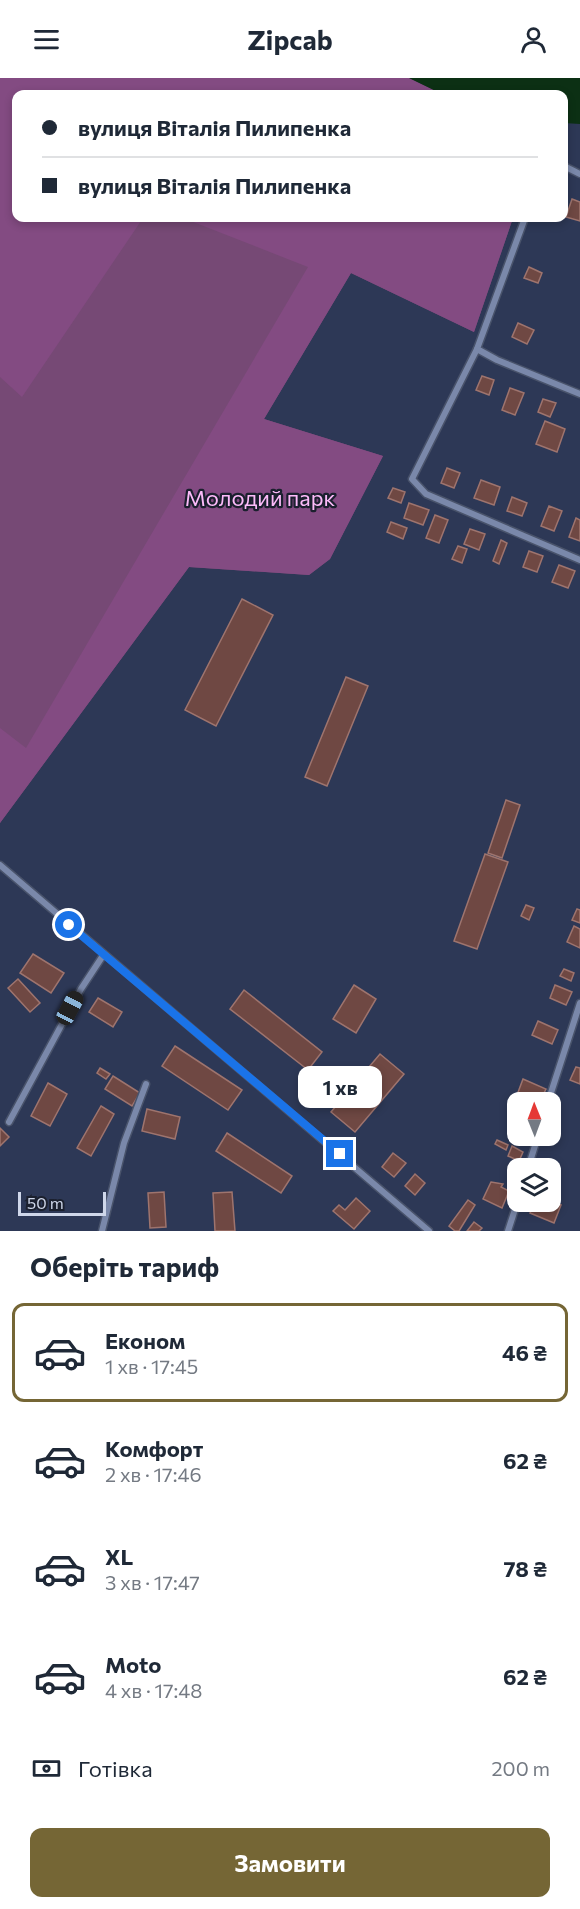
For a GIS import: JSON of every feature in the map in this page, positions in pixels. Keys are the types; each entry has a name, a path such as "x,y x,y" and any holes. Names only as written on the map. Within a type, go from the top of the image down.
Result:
{"street":[{"path":"524,222 477,349 412,479 426,494 580,560"},
{"path":"477,349 497,360 580,394"},
{"path":"0,865 429,1231"},
{"path":"9,1122 81,989 104,954"},
{"path":"551,1092 580,1003"},
{"path":"102,1231 124,1143 146,1084"},
{"path":"508,1231 514,1212"}],"green space":[{"path":"0,78 409,78 434,90 12,90 12,222 512,222 474,332 351,273 264,419 383,456 330,559 309,575 189,567 0,823"},
{"path":"0,78 409,78 434,90 12,90 12,222 140,222 22,397 0,377"},
{"name":"Молодий парк","path":"193,222 512,222 474,332 351,273 264,419 383,456 330,559 309,575 189,567 0,823 0,728 26,748 308,267"}],"shaded area":[{"path":"409,78 580,78 580,124 568,123 568,90 434,90"}],"building":[{"path":"572,199 580,202 580,221 568,218"},
{"path":"529,267 542,273 538,283 524,278"},
{"path":"518,323 534,330 527,344 512,337"},
{"path":"482,376 494,380 489,395 476,390"},
{"path":"510,388 524,393 515,415 502,410"},
{"path":"543,399 556,403 550,417 538,412"},
{"path":"545,421 565,429 557,452 536,444"},
{"path":"447,468 460,473 454,488 441,483"},
{"path":"481,480 500,487 494,505 474,498"},
{"path":"393,488 405,492 401,503 388,498"},
{"path":"512,497 527,503 522,516 507,511"},
{"path":"409,503 429,510 423,525 404,518"},
{"path":"549,506 562,511 554,531 541,526"},
{"path":"435,515 448,520 439,543 426,538"},
{"path":"576,518 580,520 580,541 569,537"},
{"path":"391,522 407,528 403,539 387,532"},
{"path":"470,529 485,534 479,550 464,544"},
{"path":"501,540 507,543 499,564 493,561"},
{"path":"458,546 467,549 462,563 452,559"},
{"path":"529,551 543,556 537,572 523,567"},
{"path":"559,565 575,571 568,588 552,582"},
{"path":"242,599 273,615 216,726 185,710"},
{"path":"346,677 368,686 327,786 305,777"},
{"path":"506,800 520,805 502,858 488,853"},
{"path":"485,854 508,862 477,949 454,941"},
{"path":"526,905 534,908 529,920 521,916"},
{"path":"577,909 580,910 580,923 572,920"},
{"path":"574,926 580,929 580,948 567,942"},
{"path":"33,954 64,973 51,993 20,973"},
{"path":"564,969 574,973 571,981 560,976"},
{"path":"18,979 40,1003 30,1012 8,988"},
{"path":"354,985 376,999 356,1033 333,1019"},
{"path":"555,985 572,992 566,1005 550,998"},
{"path":"244,990 322,1052 308,1070 230,1009"},
{"path":"98,998 122,1012 113,1027 89,1012"},
{"path":"538,1021 558,1030 552,1044 532,1035"},
{"path":"175,1046 242,1090 228,1110 162,1066"},
{"path":"380,1054 404,1074 355,1132 331,1112"},
{"path":"576,1067 580,1068 580,1084 570,1080"},
{"path":"100,1068 110,1074 106,1079 97,1073"},
{"path":"113,1076 140,1093 132,1106 105,1089"},
{"path":"523,1079 546,1089 544,1092 518,1092"},
{"path":"48,1083 67,1094 50,1126 31,1116"},
{"path":"101,1106 114,1114 91,1156 77,1148"},
{"path":"147,1109 180,1117 175,1139 142,1131"},
{"path":"0,1128 9,1137 0,1146"},
{"path":"227,1133 292,1176 281,1193 216,1151"},
{"path":"497,1140 508,1146 506,1150 495,1144"},
{"path":"512,1146 523,1152 520,1158 508,1156"},
{"path":"393,1153 406,1163 394,1177 382,1167"},
{"path":"415,1174 425,1183 415,1195 405,1186"},
{"path":"491,1182 503,1184 501,1187 507,1190 502,1208 483,1199"},
{"path":"164,1192 166,1227 150,1228 148,1193"},
{"path":"232,1192 235,1231 215,1231 213,1193"},
{"path":"356,1198 370,1211 354,1229 333,1211 339,1205 345,1210"},
{"path":"468,1200 475,1205 459,1231 455,1231 449,1226"},
{"path":"530,1212 558,1212 554,1223"},
{"path":"474,1222 482,1228 479,1231 467,1231"}],"route":[{"path":"69,925 180,1016 340,1154"}]}
